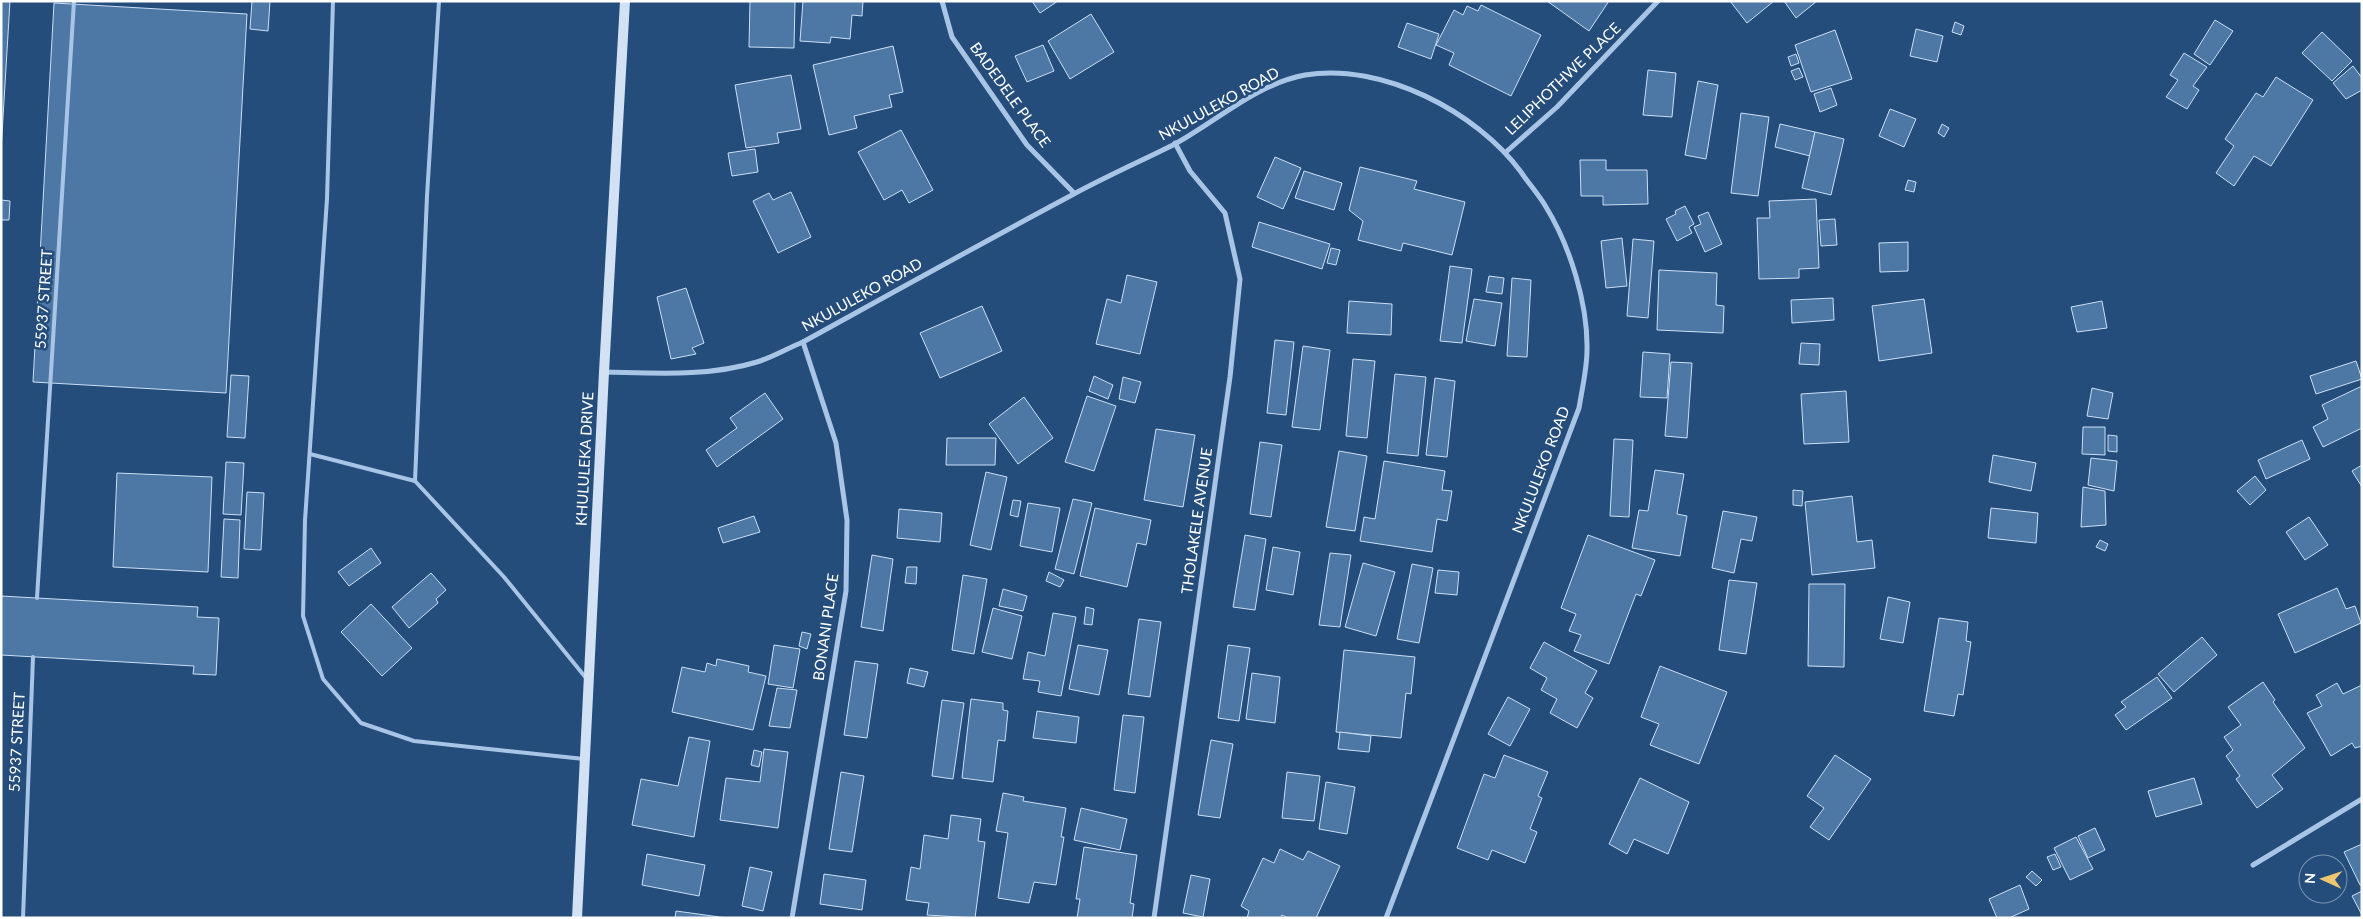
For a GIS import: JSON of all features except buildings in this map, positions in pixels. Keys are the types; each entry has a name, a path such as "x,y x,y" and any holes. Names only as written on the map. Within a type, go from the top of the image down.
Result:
{"street":[{"name":"KHULULEKA DRIVE","path":"577,918 604,372 625,1"},
{"name":"BADEDELE PLACE","path":"942,1 952,37 1027,145 1074,193"},
{"name":"LELIPHOTHWE PLACE","path":"1506,152 1557,107 1658,1"},
{"name":"NKULULEKO ROAD","path":"604,372 670,374 721,370 758,362 803,342 1074,193 1175,144 1256,94 1282,81 1327,73 1390,82 1431,99 1471,123 1506,152 1547,208 1570,258 1585,306 1587,351 1579,408 1386,918"},
{"name":"THOLAKELE AVENUE","path":"1154,918 1230,377 1240,279 1225,213 1190,171 1175,144"},
{"name":"BONANI PLACE","path":"792,918 846,591 847,520 836,443 803,342"},
{"path":"2253,865 2362,799"}],"lane":[{"name":"55937 STREET","path":"37,598 74,1"},
{"path":"333,1 326,199 305,520 303,616 323,679 362,722 414,741 584,759"},
{"path":"415,481 427,205 439,1"},
{"path":"310,454 415,481 504,577 589,682"},
{"name":"55937 STREET","path":"22,918 33,657"}]}
